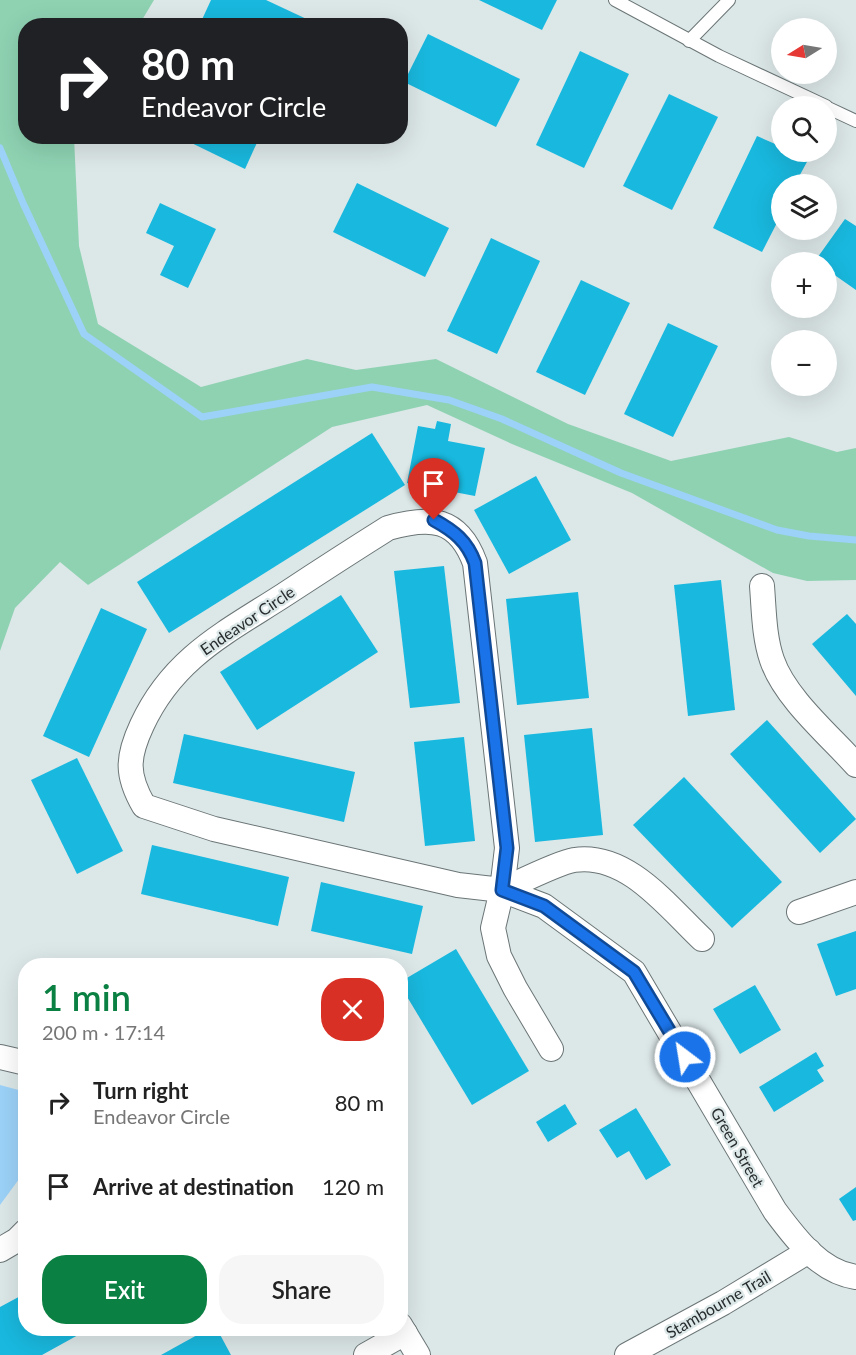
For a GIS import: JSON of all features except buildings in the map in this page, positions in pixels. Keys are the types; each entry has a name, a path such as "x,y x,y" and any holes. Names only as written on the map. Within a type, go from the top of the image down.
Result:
{"street":[{"name":"Endeavor Circle","path":"434,520 451,529 468,546 475,563 507,848 502,890 458,885 213,829 144,806 134,789 129,760 154,700 175,673 208,644 388,528 412,521 434,520"},
{"path":"762,586 767,641 773,663 789,691 856,765"},
{"path":"551,1049 499,956 493,928 502,890 573,860 600,861 621,868 647,887 702,939"},
{"name":"Green Street","path":"502,890 544,906 634,972 775,1211 799,1244 830,1267 856,1277"},
{"path":"799,912 856,892"},
{"path":"0,1057 18,1061"},
{"path":"0,1250 18,1239"},
{"name":"Stambourne Trail","path":"627,1355 809,1251"},
{"path":"366,1355 393,1336"},
{"path":"407,1336 418,1355"}],"lane":[{"path":"615,0 689,41 803,96"},
{"path":"689,41 729,0"},
{"path":"837,112 856,121"}],"green space":[{"path":"0,0 154,0 143,18 18,18 18,144 74,144 79,246 98,324 201,387 307,359 356,370 436,359 568,424 671,461 789,437 837,452 856,448 856,580 807,581 773,573 632,493 512,444 427,405 332,427 88,585 60,562 15,608 0,651"}],"water":[{"path":"0,1085 18,1090 18,1180 0,1205"}],"waterway":[{"path":"0,148 84,334 202,417 372,387 449,400 502,419 621,473 777,530 809,536 856,540"}],"route":[{"path":"434,520 451,529 468,546 475,563 507,848 502,890 544,906 634,972 685,1057"}]}
